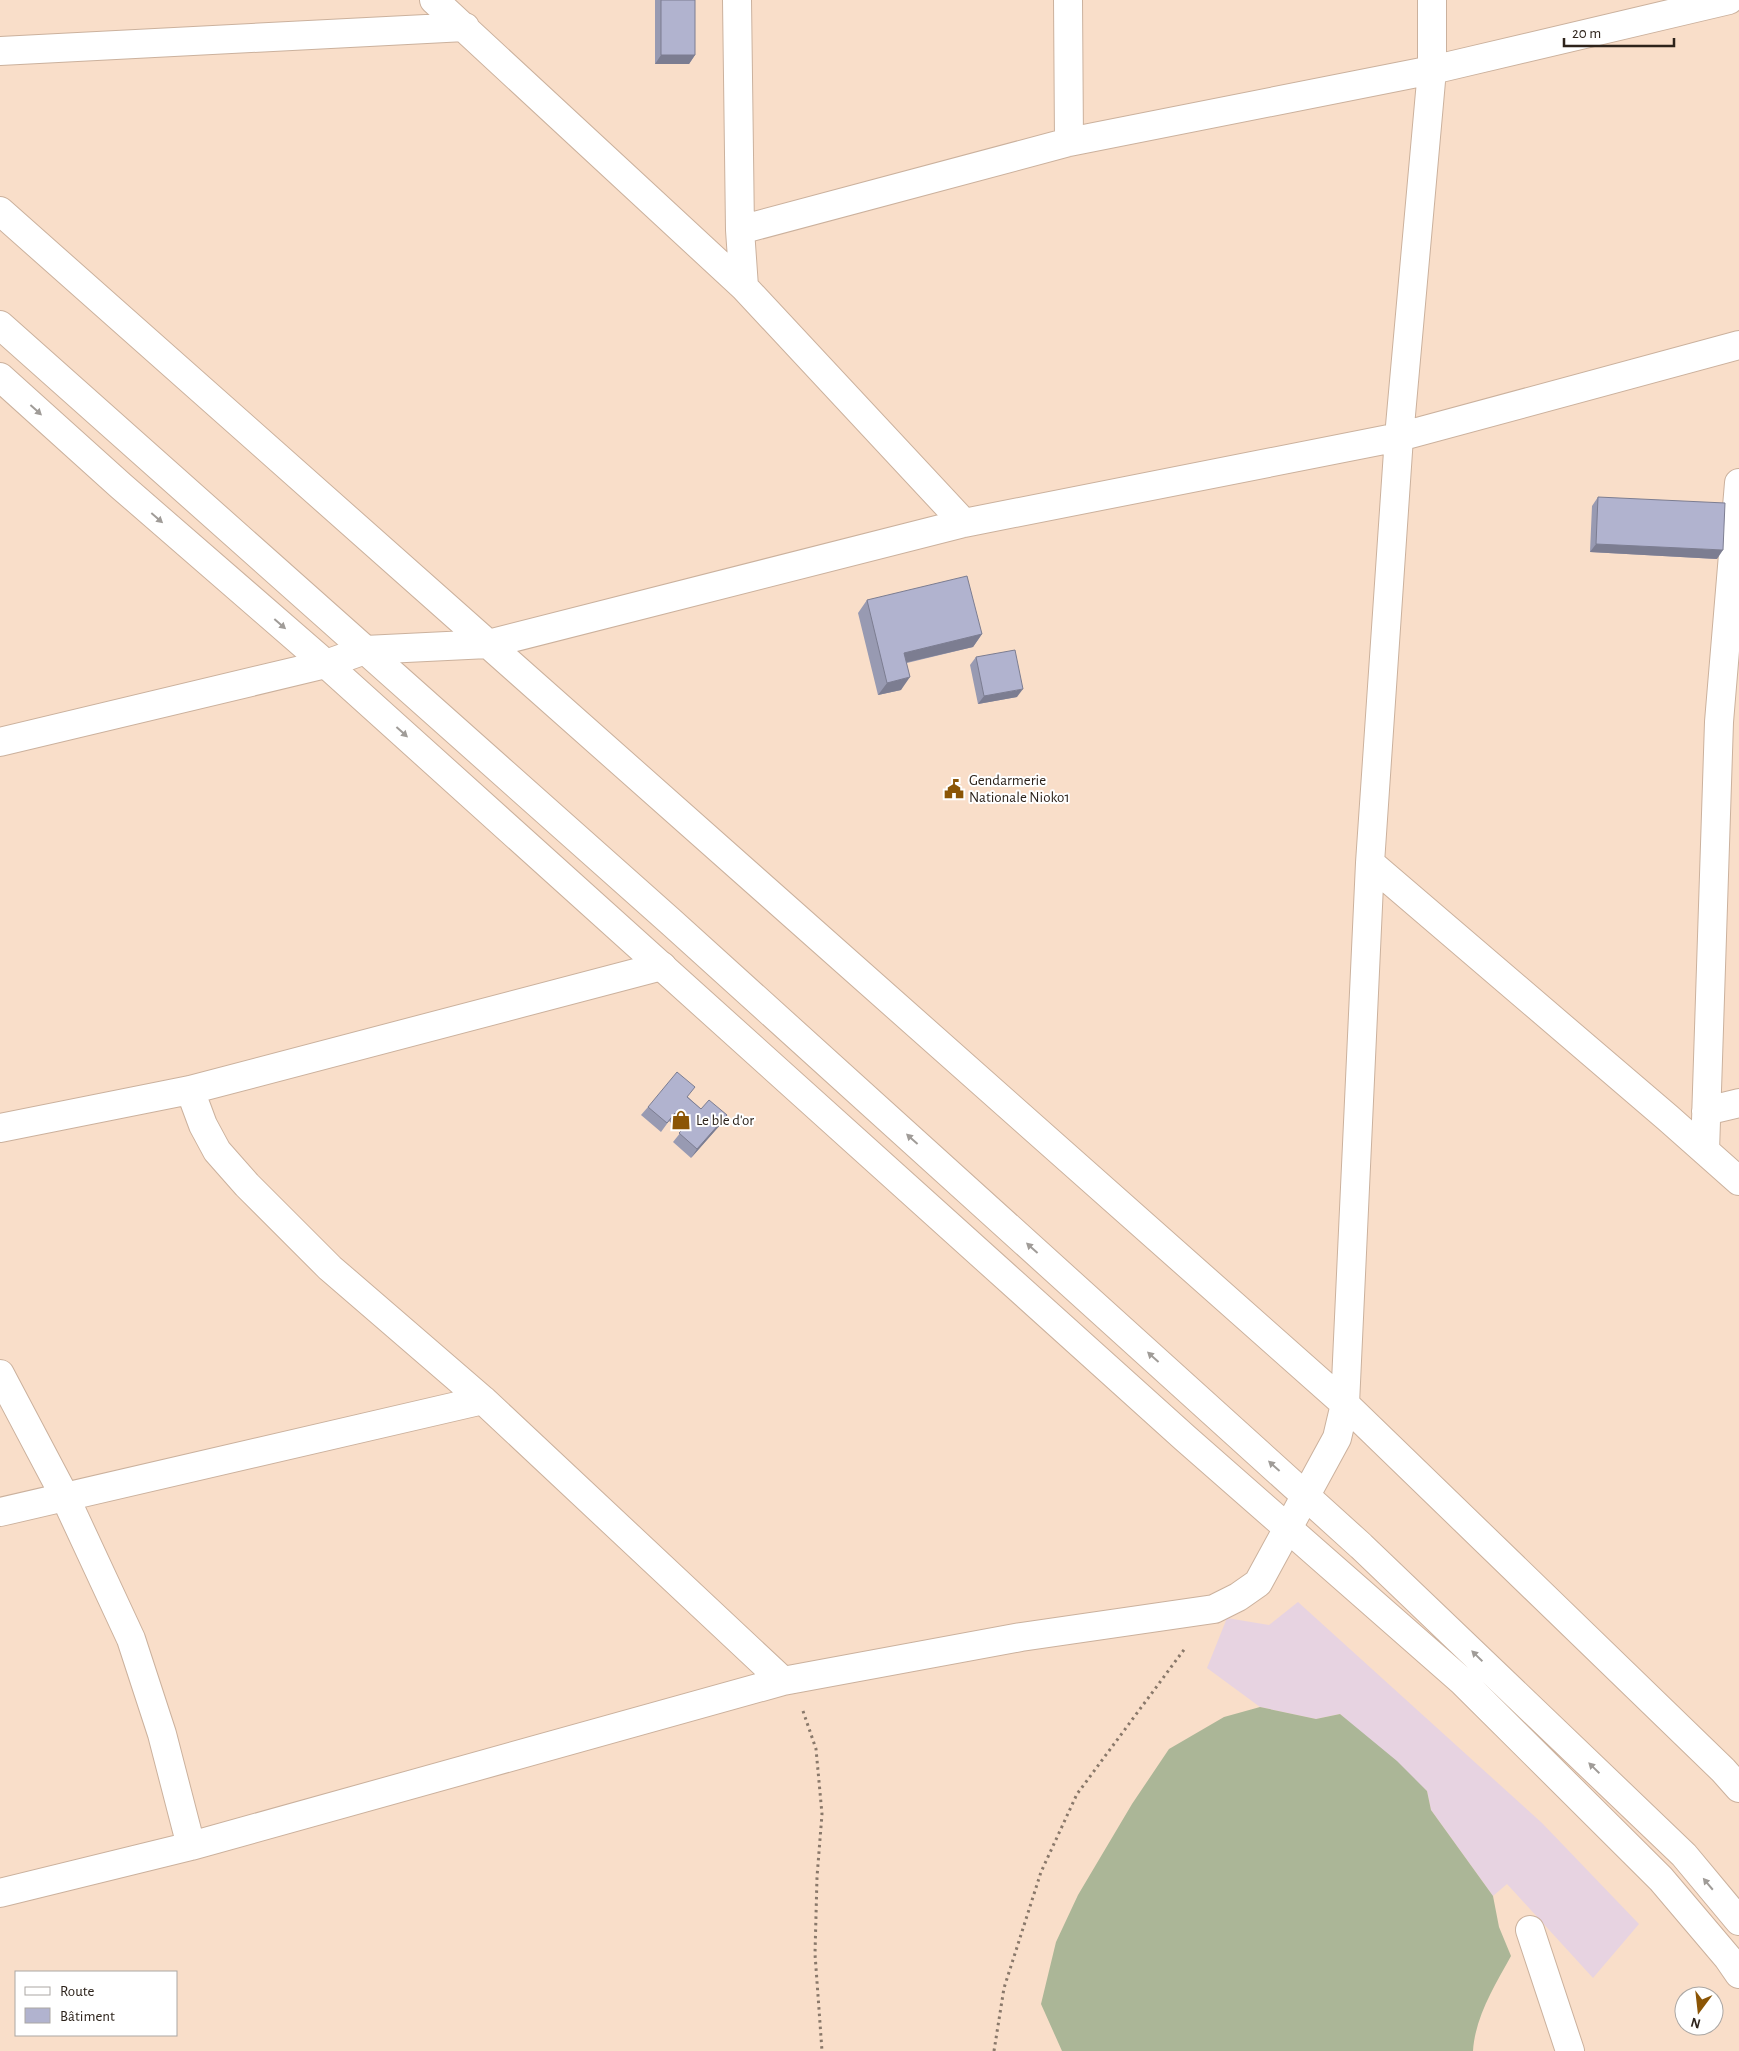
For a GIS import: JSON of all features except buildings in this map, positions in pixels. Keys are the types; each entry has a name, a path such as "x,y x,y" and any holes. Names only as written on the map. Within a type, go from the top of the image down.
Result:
{"street":[{"path":"434,0 744,287 964,523"},
{"path":"736,0 740,230 744,287"},
{"path":"1068,0 1069,142"},
{"path":"0,1893 191,1846 783,1681 1021,1637 1214,1609 1258,1584 1337,1438 1344,1404 1370,863 1399,436 1432,70 1432,0"},
{"path":"740,230 1069,142 1432,70 1729,0"},
{"path":"0,51 465,27"},
{"path":"0,211 1344,1404 1717,1763 1739,1788"},
{"path":"0,325 663,915 1376,1559 1684,1855 1739,1921"},
{"path":"0,742 326,664 364,650 488,644 964,523 1399,436 1739,345"},
{"path":"0,377 128,492 326,664 1185,1438 1463,1682 1661,1879 1728,1958 1739,1974"},
{"path":"1705,1151 1729,720 1739,483"},
{"path":"1370,863 1739,1181"},
{"path":"0,1128 190,1090 662,966"},
{"path":"190,1090 203,1125 217,1150 247,1185 330,1268 482,1400 783,1681"},
{"path":"1706,1111 1739,1103"},
{"path":"0,1374 65,1498 131,1638 162,1734 191,1846"},
{"path":"0,1512 482,1400"},
{"path":"1530,1930 1570,2051"}],"path":[{"path":"994,2051 1004,1988 1041,1872 1077,1794 1214,1609"},
{"path":"783,1681 805,1714 816,1749 822,1814 817,1878 815,1954 822,2051"}],"shaded area":[{"path":"1298,1602 1542,1823 1639,1924 1593,1978 1507,1884 1493,1896 1431,1810 1427,1791 1340,1714 1316,1719 1260,1707 1207,1668 1227,1618 1269,1625"}],"green space":[{"path":"1260,1707 1316,1719 1340,1714 1397,1761 1427,1791 1431,1810 1493,1896 1499,1927 1511,1956 1492,1990 1482,2014 1473,2051 1062,2051 1041,2004 1056,1942 1078,1895 1132,1804 1169,1749 1224,1717"}],"place":[{"name":"Gendarmerie Nationale Nioko1","path":"954,789"},
{"name":"Le ble d'or","path":"681,1120"}]}
